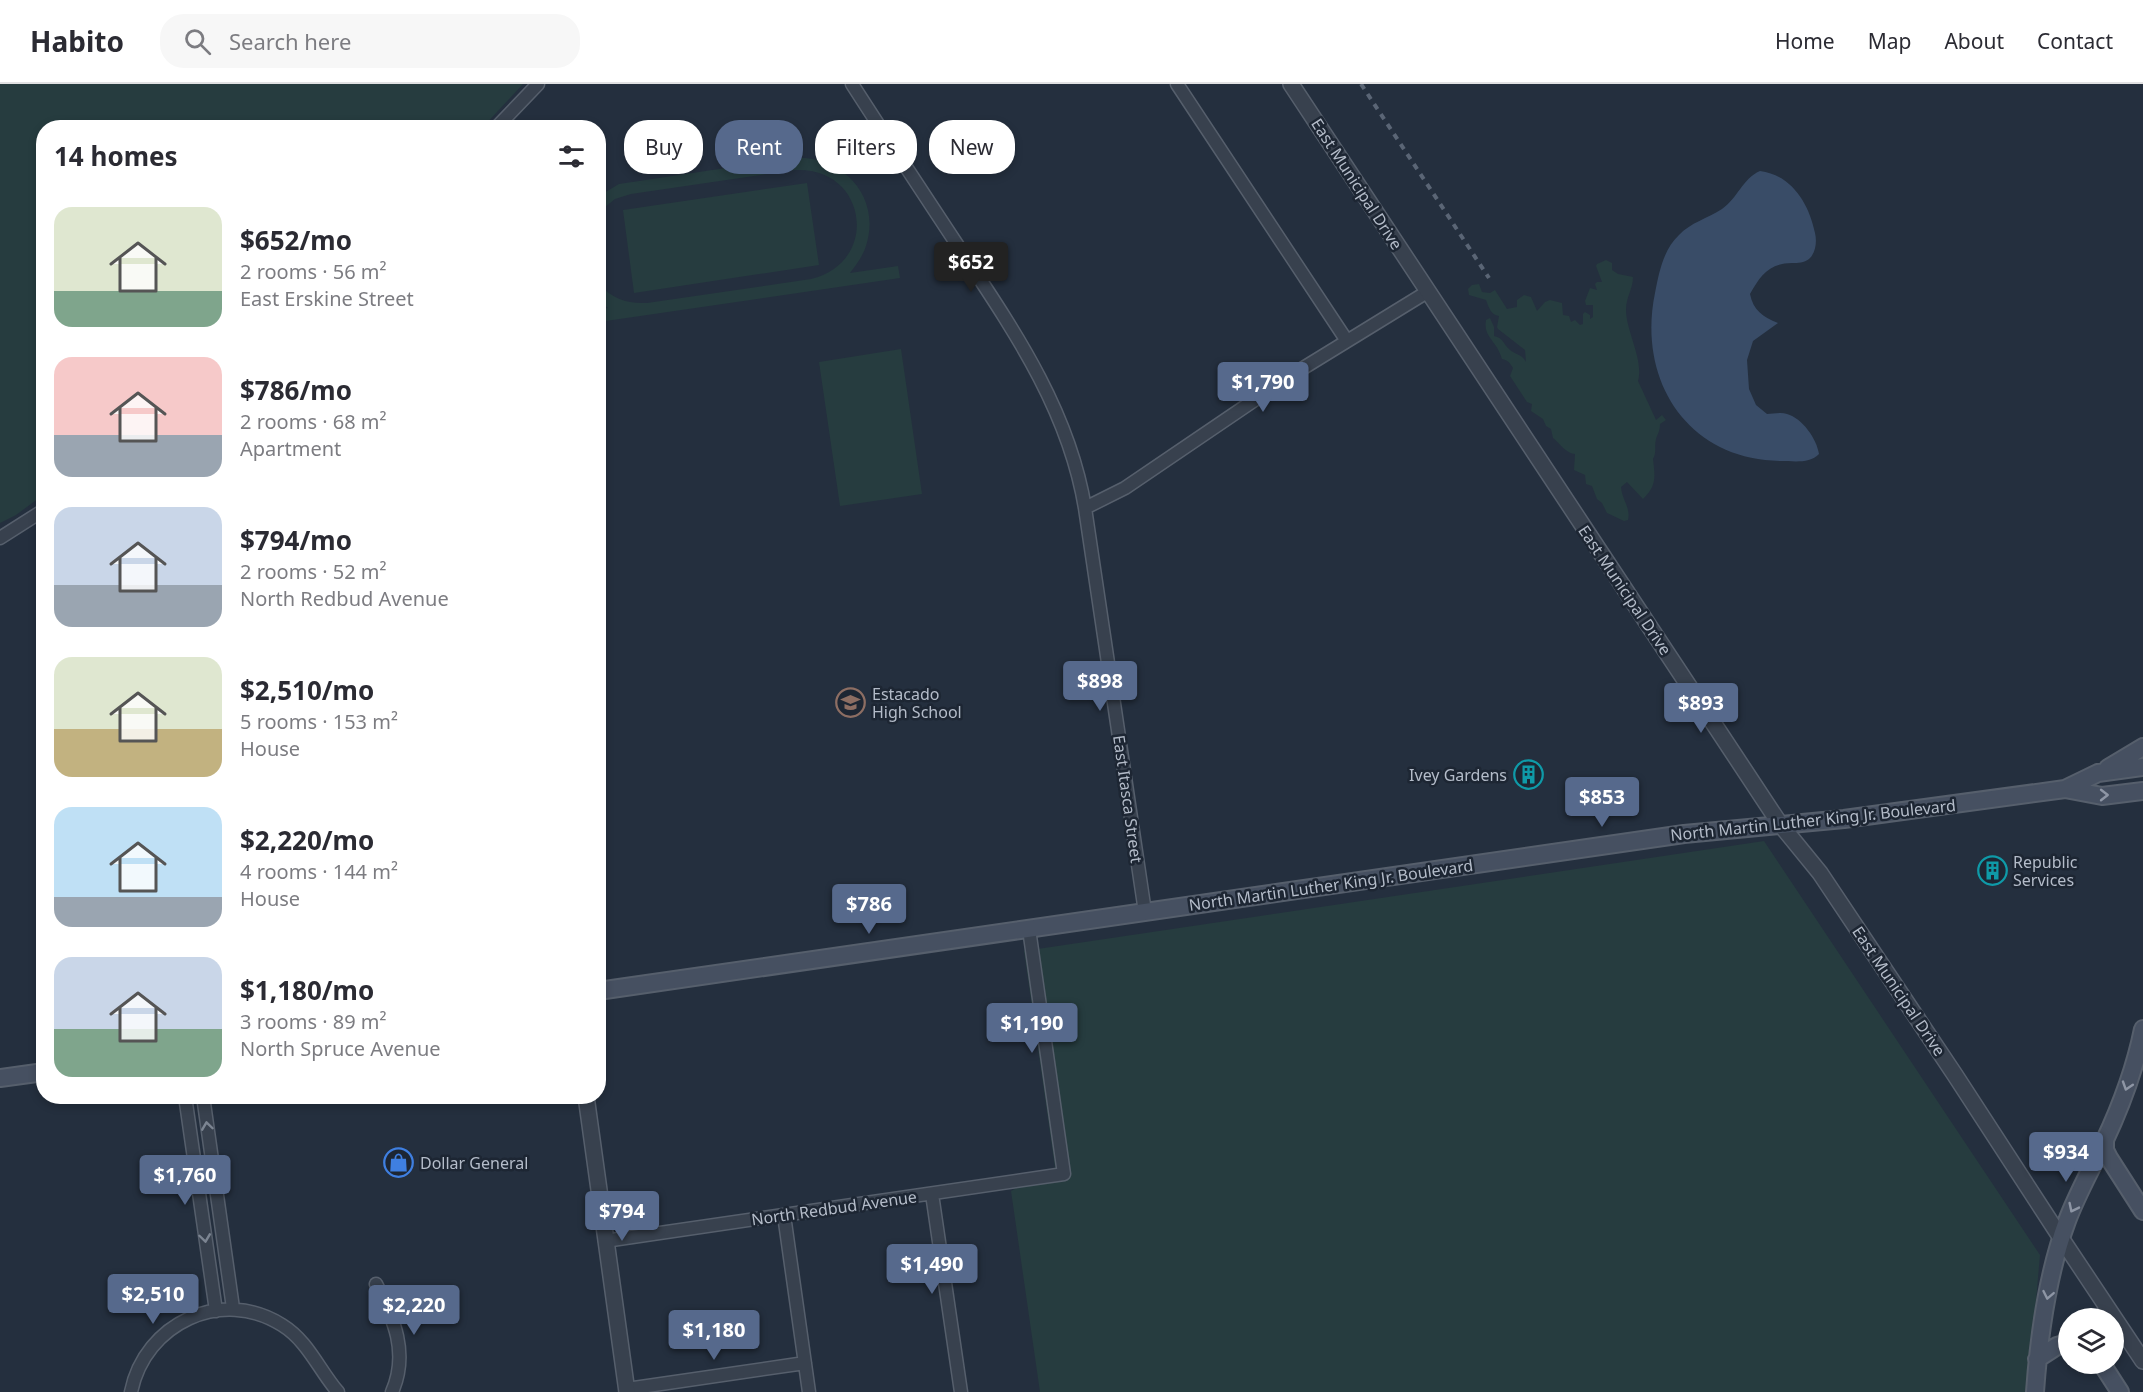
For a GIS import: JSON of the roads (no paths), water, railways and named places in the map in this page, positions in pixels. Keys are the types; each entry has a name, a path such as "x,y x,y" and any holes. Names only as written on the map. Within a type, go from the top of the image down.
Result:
{"main road":[{"path":"2098,773 2143,747"},
{"name":"North Martin Luther King Jr. Boulevard","path":"606,991 1684,834 1844,819 2065,789 2098,773 2143,767"},
{"name":"North Martin Luther King Jr. Boulevard","path":"2065,789 2102,796 2143,791"},
{"path":"2036,1392 2037,1359 2053,1269 2061,1238 2068,1217 2127,1089 2143,1029"},
{"path":"0,1078 36,1073"},
{"path":"2105,1141 2105,1150 2109,1158 2143,1211"},
{"path":"2037,1359 2058,1346"},
{"path":"2108,1374 2120,1392"}],"street":[{"path":"504,120 538,84"},
{"name":"East Itasca Street","path":"852,84 1032,360 1066,436 1081,485 1085,508 1145,912"},
{"path":"1177,84 1347,341"},
{"name":"East Municipal Drive","path":"1291,84 1780,824 1820,873 2143,1361"},
{"path":"1085,508 1125,488 1287,378 1427,292"},
{"path":"0,538 36,515"},
{"name":"North Redbud Avenue","path":"605,1241 1064,1174 1029,929"},
{"path":"186,1104 216,1311"},
{"path":"204,1104 233,1308"},
{"path":"587,1104 627,1390 805,1363"},
{"path":"932,1194 961,1392"},
{"path":"784,1215 809,1392"},
{"path":"376,1284 389,1309 399,1341 400,1363 397,1381 392,1392"},
{"path":"131,1392 140,1366 156,1342 177,1324 192,1317 233,1308 281,1324 306,1347 338,1392"}],"water":[{"path":"1760,171 1781,178 1797,193 1812,222 1816,243 1815,250 1809,259 1771,268 1762,276 1750,294 1760,312 1778,323 1753,341 1747,360 1749,389 1756,405 1767,414 1780,413 1793,416 1808,430 1819,454 1806,461 1748,457 1719,447 1695,430 1676,409 1662,384 1654,356 1651,325 1655,293 1662,262 1669,248 1688,227 1727,205 1749,179"}],"railway":[{"path":"1361,84 1489,278"}],"place":[{"name":"Estacado High School","path":"851,703"},
{"name":"Ivey Gardens","path":"1528,775"},
{"name":"Republic Services","path":"1992,871"},
{"name":"Dollar General","path":"399,1163"}]}
